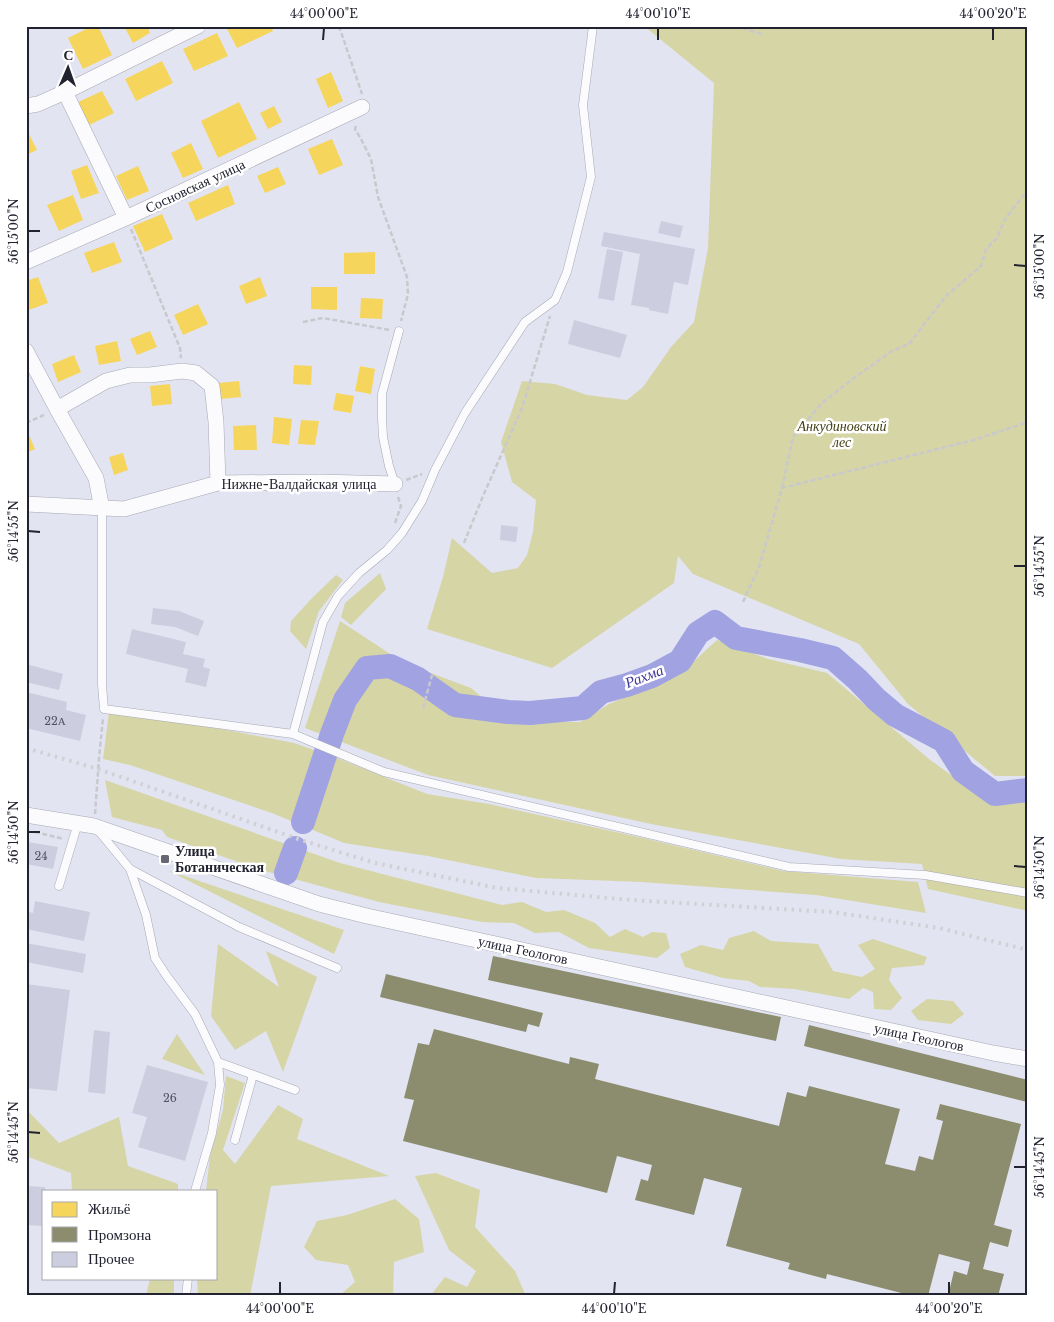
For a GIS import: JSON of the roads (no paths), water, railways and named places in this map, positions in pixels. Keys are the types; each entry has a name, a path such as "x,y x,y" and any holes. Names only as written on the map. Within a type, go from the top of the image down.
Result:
{"street":[{"path":"26,106 38,104 65,92 198,26"},
{"path":"65,92 126,218"},
{"name":"Сосновская улица","path":"26,262 126,218 362,107"},
{"path":"26,351 96,478 102,508"},
{"path":"57,408 106,381 130,375 150,375 182,370 196,373 212,386 216,422 218,482"},
{"name":"Нижне-Валдайская улица","path":"26,504 124,509 218,482 394,484"},
{"name":"улица Геологов","path":"26,815 94,826 319,904 367,916 973,1049 1028,1058"}],"lane":[{"path":"293,734 323,622 338,596 359,573 387,550 402,533 422,501 435,470 465,413 525,322 555,300 567,272 591,177 583,105 593,26"},
{"path":"394,484 388,466 383,437 382,394 399,331"},
{"path":"102,508 102,685 104,709 293,734 384,772 790,867 925,874 1028,893"},
{"path":"59,886 78,823"},
{"path":"94,826 130,869 146,915 155,958 195,1014 218,1062 220,1085 212,1133 195,1190"},
{"path":"130,869 238,927 336,968"},
{"path":"218,1062 295,1090"},
{"path":"235,1140 253,1075"},
{"path":"186,1296 188,1280"}],"waterway":[{"name":"Рахма","path":"303,822 345,700 367,668 390,666 418,679 455,705 530,713 583,708 601,692 652,676 680,661 698,633 715,622 736,638 833,658 895,715 944,741 963,771 995,794 1028,790"},
{"name":"Рахма","path":"286,873 295,848"}],"railway":[{"path":"26,748 98,769 298,839 375,863 497,888 631,900 832,912 939,928 1028,950"}],"place":[{"name":"Улица Ботаническая","path":"165,859"}],"park label":[{"name":"Анкудиновский лес","path":"842,434"}]}
